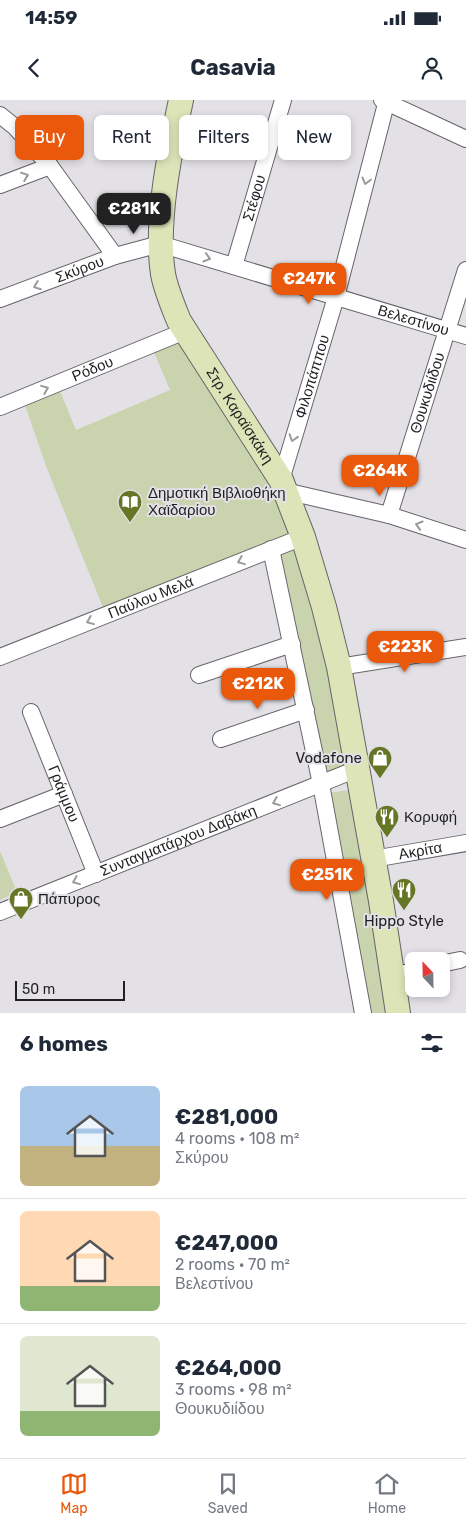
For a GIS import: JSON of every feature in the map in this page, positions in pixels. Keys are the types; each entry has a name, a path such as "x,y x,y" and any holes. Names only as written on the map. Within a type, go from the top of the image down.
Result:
{"main road":[{"name":"Στρ. Καραϊσκάκη","path":"181,100 164,194 160,244 166,287 185,331 283,485 303,537 324,607 339,667 357,770"},
{"path":"357,770 373,859 403,973 398,1013"}],"street":[{"name":"Στέφου","path":"234,266 283,100"},
{"path":"385,101 466,138"},
{"name":"Φιλοπάππου","path":"283,485 336,297 385,101"},
{"path":"0,115 16,127 50,166 115,256"},
{"path":"0,185 50,166"},
{"name":"Σκύρου","path":"0,299 115,256 160,244"},
{"name":"Βελεστίνου","path":"160,244 466,336"},
{"name":"Θουκυδιίδου","path":"388,515 466,270"},
{"name":"Ρόδου","path":"0,407 185,331"},
{"path":"283,485 466,540"},
{"name":"Παύλου Μελά","path":"1,654 303,537"},
{"path":"272,549 321,784 362,1013"},
{"path":"199,675 292,644"},
{"path":"339,667 466,648"},
{"path":"221,739 306,710"},
{"name":"Γράμμου","path":"31,712 96,874"},
{"name":"Συνταγματάρχου Δαβάκη","path":"0,912 357,770"},
{"path":"0,819 64,794"},
{"name":"Ακρίτα","path":"373,859 466,843"},
{"path":"450,962 460,960"}],"green space":[{"path":"178,342 268,469 292,533 104,610 46,466 25,405 60,391 76,430 170,390 154,352"},
{"path":"302,544 351,766 326,775 278,554"},
{"path":"350,790 398,1013 368,1013 329,793"},
{"path":"0,851 17,892 0,900"}],"place":[{"name":"Δημοτική Βιβλιοθήκη Χαϊδαρίου","path":"130,523"},
{"name":"Vodafone","path":"380,779"},
{"name":"Κορυφή","path":"387,838"},
{"name":"Hippo Style","path":"404,911"},
{"name":"Πάπυρος","path":"21,920"}]}
